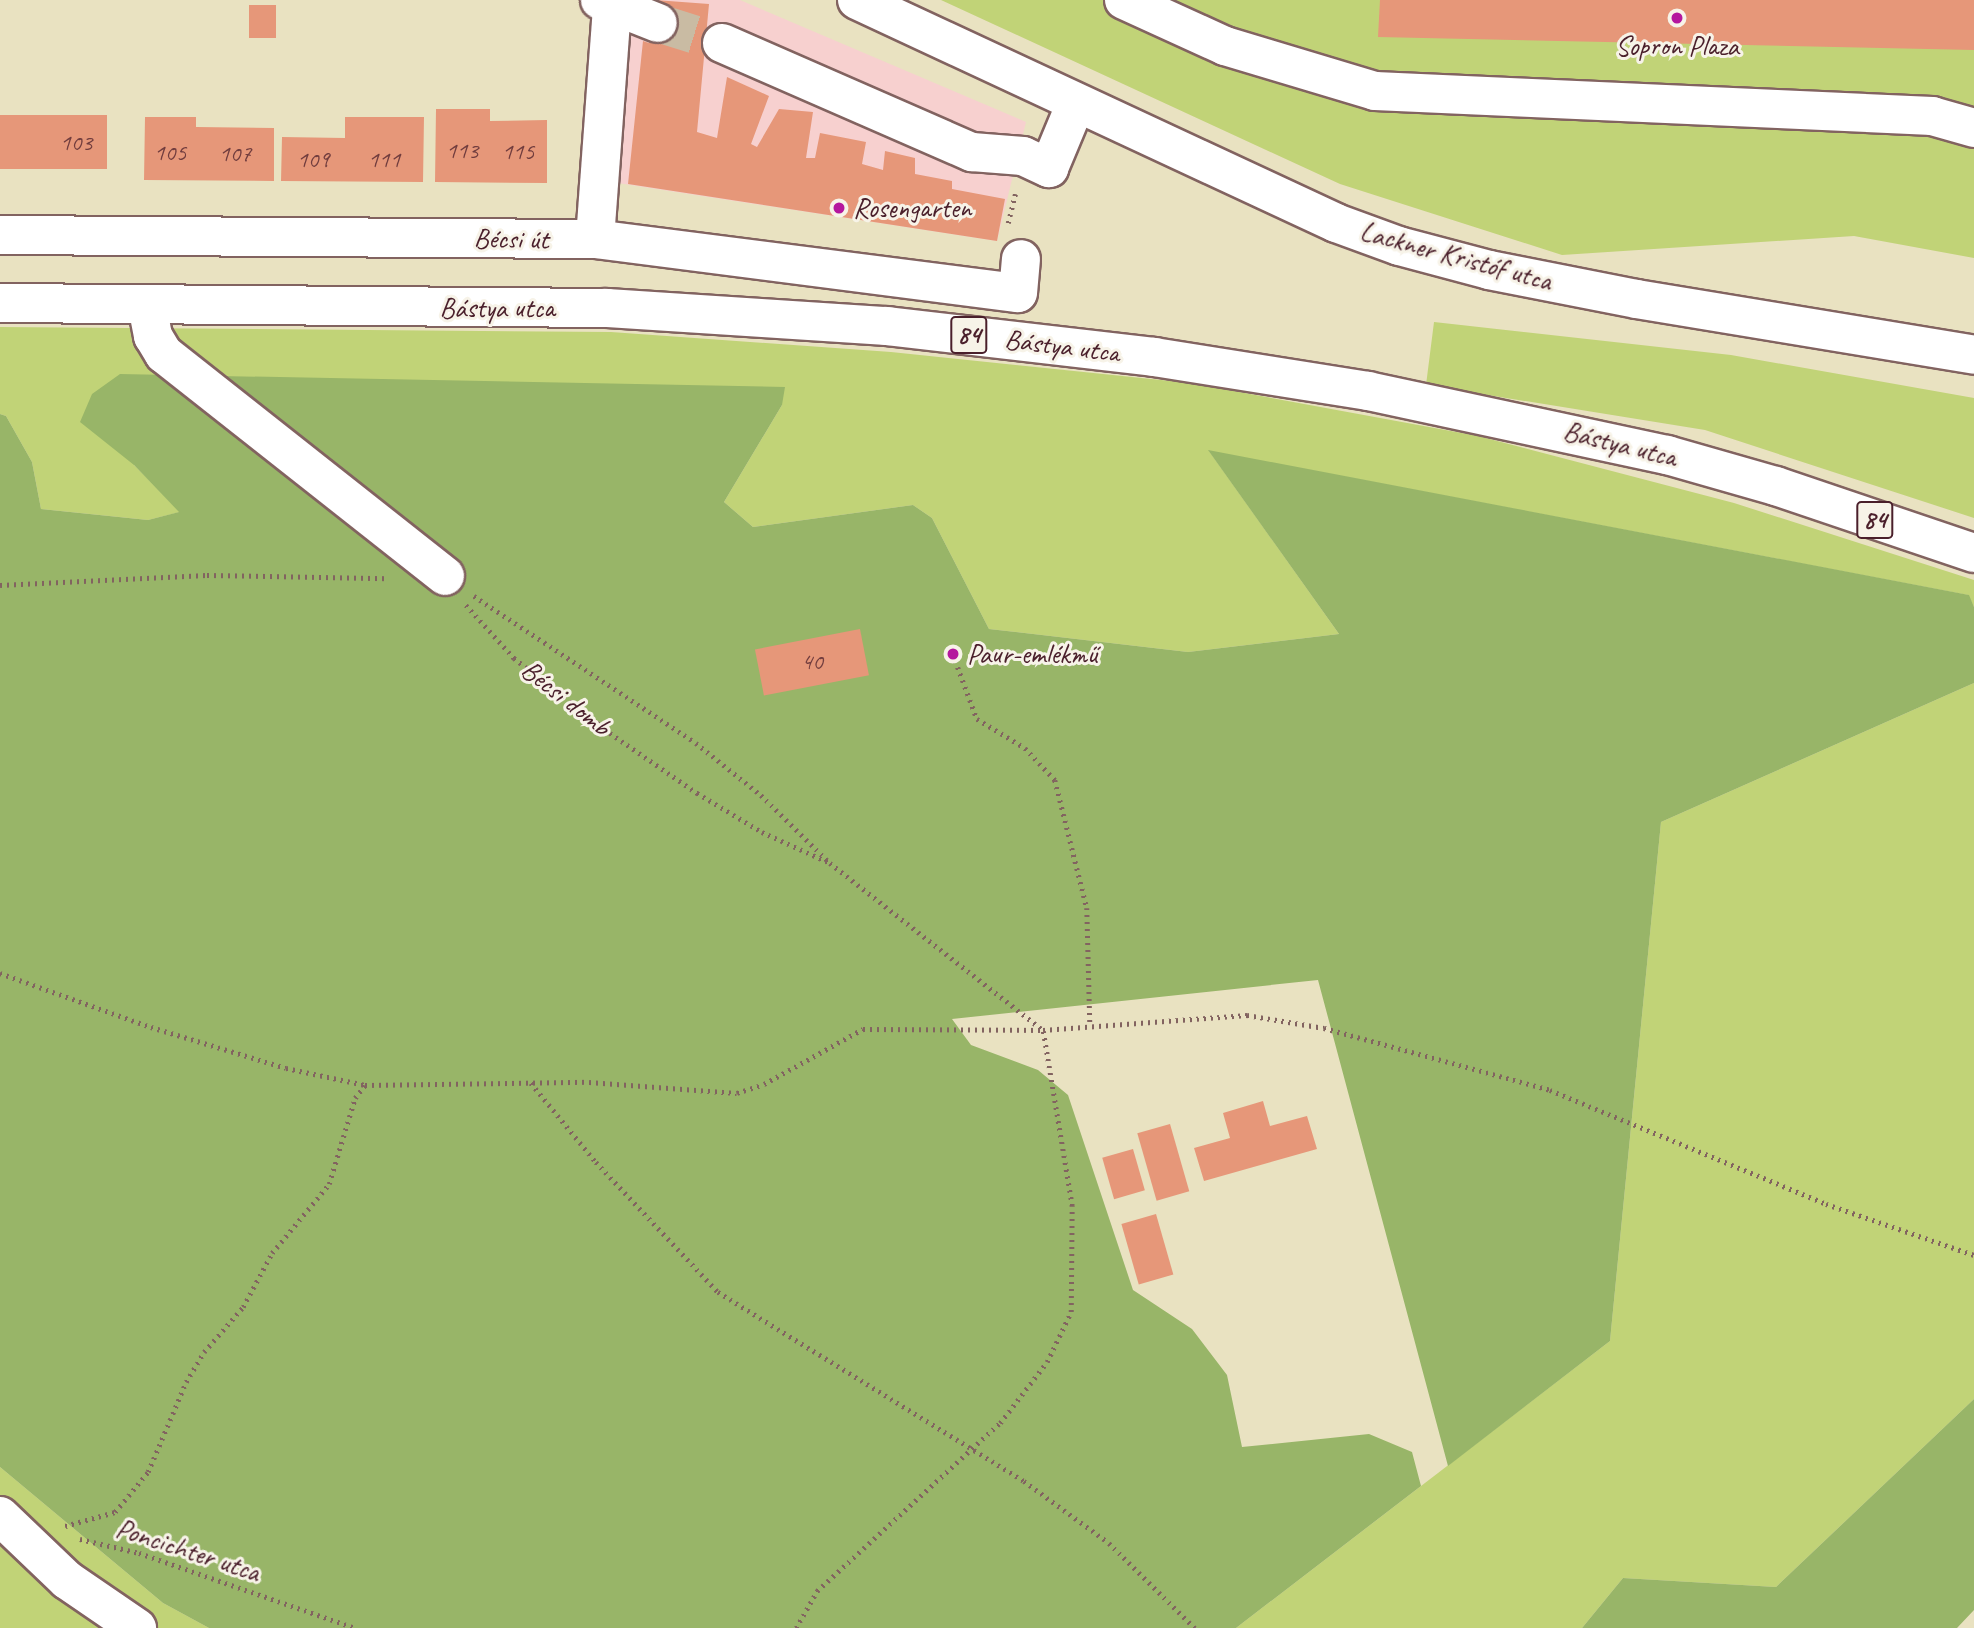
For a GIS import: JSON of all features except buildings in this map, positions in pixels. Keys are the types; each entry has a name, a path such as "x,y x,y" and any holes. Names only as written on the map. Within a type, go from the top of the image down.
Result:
{"street":[{"name":"Lackner Kristóf utca","path":"857,0 1336,223 1399,246 1637,299 1974,355"},
{"path":"1124,0 1226,46 1375,91 1932,116 1974,128"},
{"path":"595,239 606,4 658,23"},
{"path":"722,43 972,152 1023,156 1049,168 1076,103"},
{"name":"Bécsi út","path":"0,235 595,239 1015,260"},
{"name":"Bástya utca","path":"0,303 607,309 887,326 1154,357 1381,394 1667,455 1776,486 1974,553"},
{"path":"147,305 153,336 164,354 445,576"},
{"path":"2,1518 67,1580 137,1628"}],"path":[{"path":"1015,260 1023,156"},
{"path":"0,585 207,575 331,580 445,576 696,743 761,795 831,863"},
{"name":"Bécsi domb","path":"445,576 514,658 610,733 697,793 762,832 831,863 1043,1030"},
{"path":"953,654 977,719 1025,748 1055,780 1087,908 1090,1026"},
{"path":"0,973 151,1027 286,1068 365,1085 531,1082 737,1093 764,1084 863,1029 1043,1030 1247,1016 1324,1028 1550,1090 1826,1204 1974,1255"},
{"path":"796,1628 817,1591 977,1448 1047,1362 1071,1312 1072,1206 1043,1030"},
{"path":"531,1082 596,1162 718,1292 977,1448 1109,1543 1195,1628"},
{"path":"2,1518 70,1527 116,1512 148,1472 186,1382 204,1352 243,1307 272,1253 329,1184 355,1098 365,1085"},
{"name":"Poncichter utca","path":"72,1537 139,1553 356,1628"}],"shaded area":[{"path":"628,0 740,0 1026,122 997,241 611,182"}],"green space":[{"path":"941,0 1974,0 1974,258 1854,236 1562,255 1340,184"},
{"path":"1434,322 1731,355 1974,398 1974,518 1705,430 1426,385"},
{"path":"0,327 611,332 891,352 1190,383 1478,436 1734,503 1974,580 1974,607 1968,595 1209,451 1339,634 1188,652 989,629 932,518 913,505 753,527 724,502 782,405 134,465 180,512 148,520 41,509 32,462 6,416 0,414"},
{"path":"120,374 785,387 782,405 724,502 753,527 913,505 932,518 989,629 1188,652 1339,634 1208,450 1969,595 1974,607 1974,683 1661,822 1610,1341 1448,1466 1318,980 952,1019 971,1045 1038,1070 1068,1095 1133,1290 1192,1329 1227,1375 1242,1447 1369,1434 1412,1452 1421,1486 1236,1628 209,1628 163,1603 0,1467 0,414 6,416 32,462 41,509 148,520 179,512 134,465 80,422 92,394"},
{"path":"1974,683 1974,1399 1776,1587 1623,1578 1582,1628 1236,1628 1610,1341 1661,822"},
{"path":"1974,1399 1974,1610 1957,1628 1582,1628 1623,1578 1776,1587"},
{"path":"0,1467 163,1603 209,1628 0,1628"}],"tunnel":[{"path":"658,23 722,43"}],"place":[{"name":"Sopron Plaza","path":"1677,18"},
{"name":"Rosengarten","path":"839,208"},
{"name":"Paur-emlékmű","path":"953,654"}]}
